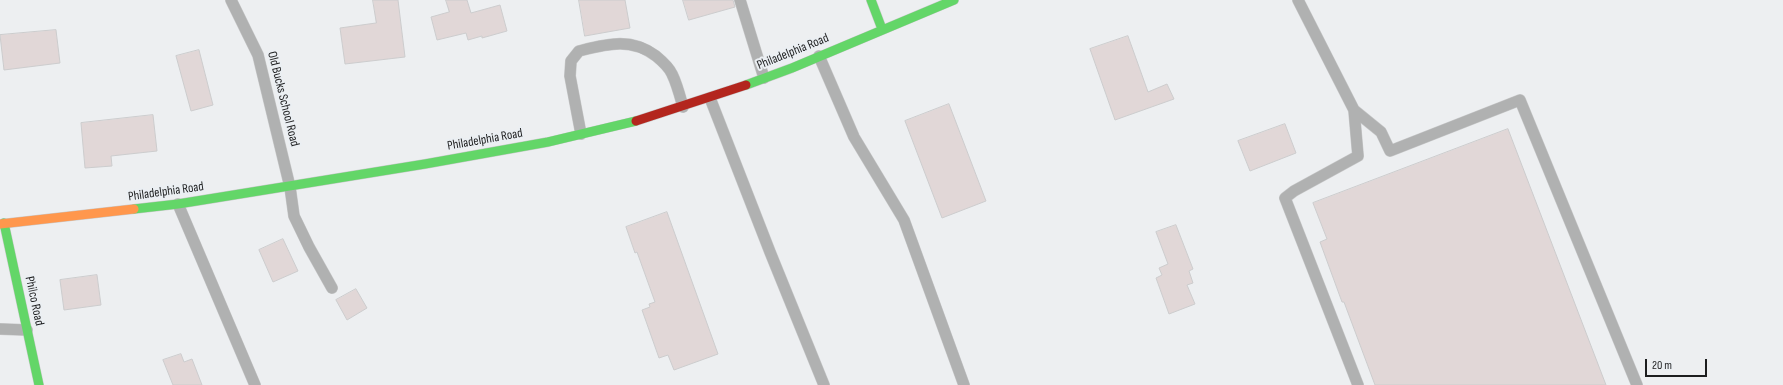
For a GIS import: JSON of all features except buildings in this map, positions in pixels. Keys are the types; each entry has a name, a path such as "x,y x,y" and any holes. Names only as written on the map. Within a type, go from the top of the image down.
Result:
{"main road":[{"path":"871,0 882,29"},
{"name":"Philadelphia Road","path":"2,224 178,204 290,187 538,144 649,118 764,78 954,0"},
{"name":"Philco Road","path":"2,224 39,385"}],"lane":[{"name":"Old Bucks School Road","path":"231,0 258,55 290,187 294,216 309,247 332,288"},
{"path":"740,0 764,78"},
{"path":"1298,0 1354,110 1358,156 1294,191 1285,198 1358,385"},
{"path":"581,134 570,76 571,61 579,51 611,44 636,45 650,52 661,60 672,74 683,106"},
{"path":"819,56 854,137 904,220 964,385"},
{"path":"710,98 824,385"},
{"path":"1354,110 1381,132 1390,151 1520,100 1637,385"},
{"path":"178,204 255,385"},
{"path":"0,329 27,330"}],"traffic: fast":[{"path":"871,0 882,29"},
{"path":"746,85 792,68 954,0"},
{"path":"134,209 178,204 425,164 548,142 636,121"},
{"path":"4,223 39,385"}],"traffic: slow":[{"path":"0,224 134,209"}],"traffic: jam":[{"path":"636,121 746,85"}]}
